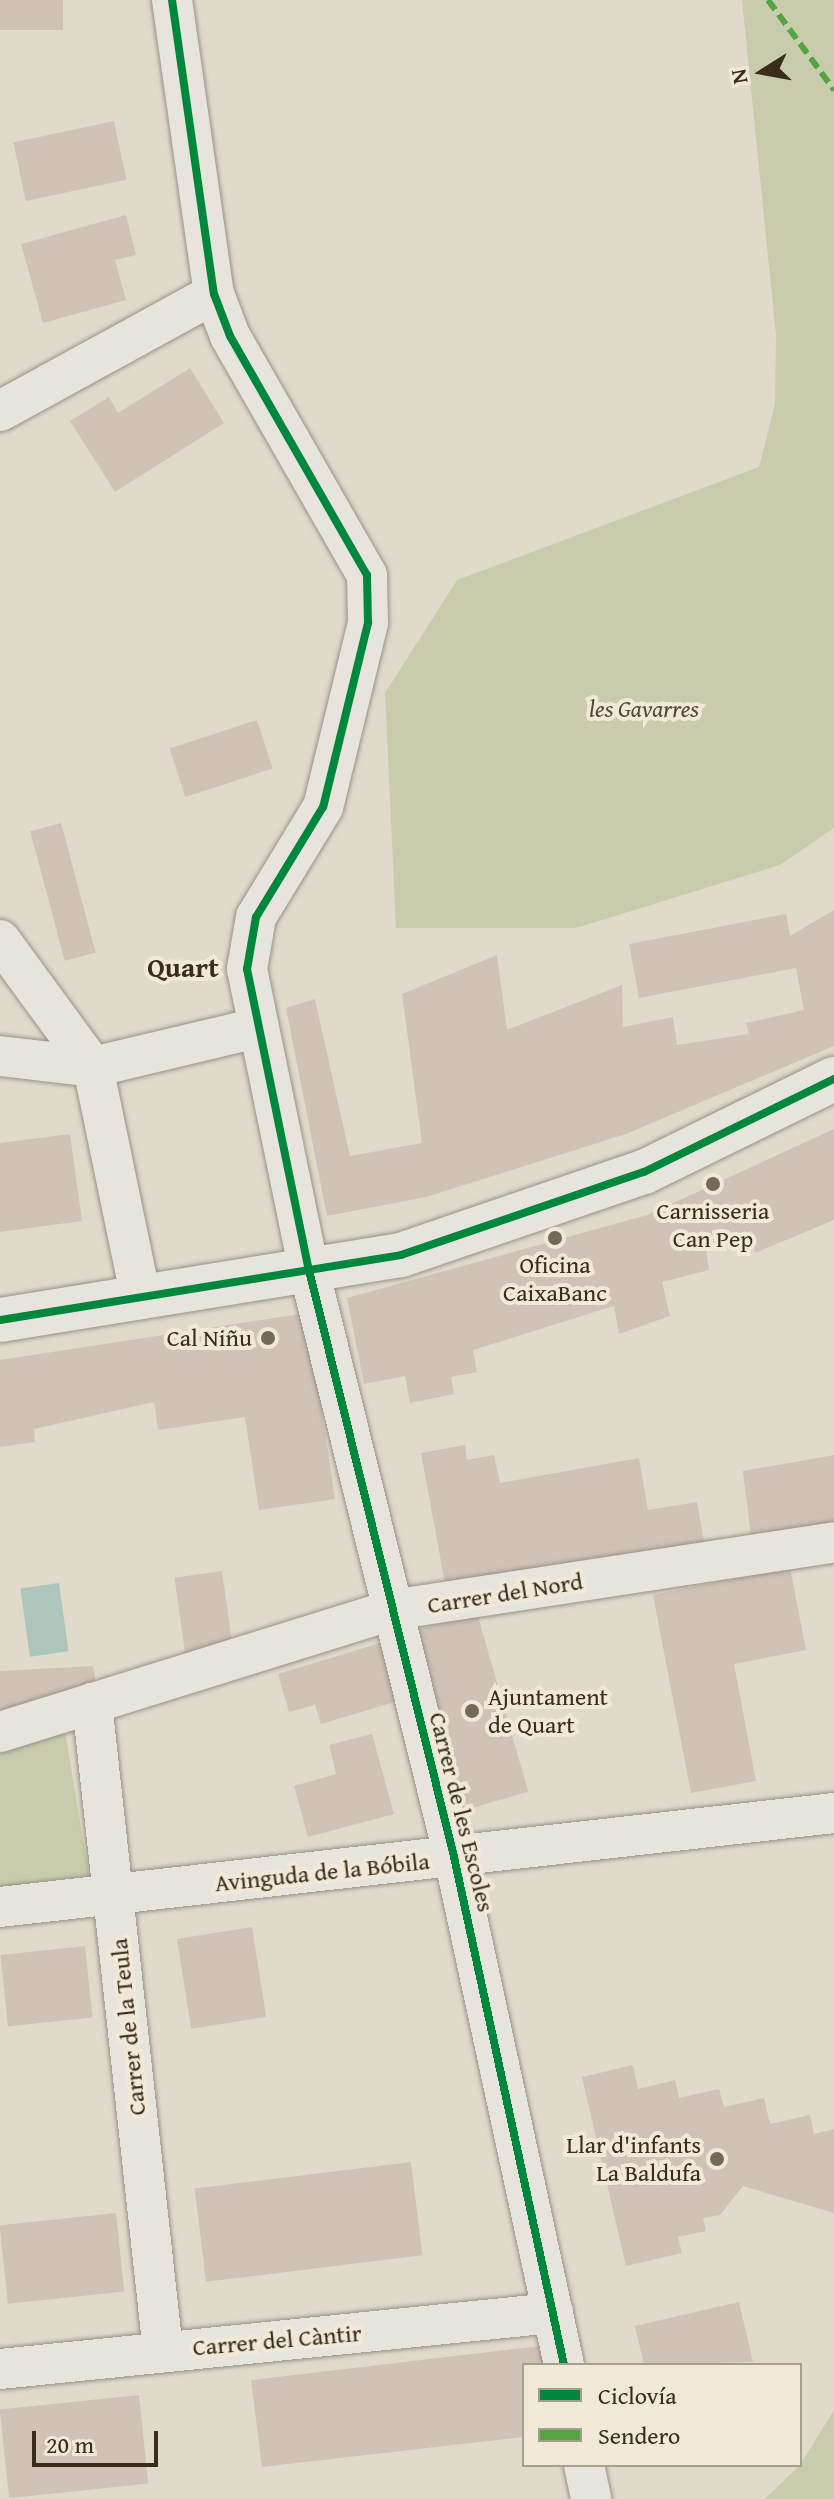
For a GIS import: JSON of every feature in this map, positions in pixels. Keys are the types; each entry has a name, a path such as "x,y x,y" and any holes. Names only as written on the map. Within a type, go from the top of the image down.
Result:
{"main road":[{"path":"0,1320 401,1255 644,1172 834,1079"}],"street":[{"name":"Carrer de les Escoles","path":"172,0 214,294 230,336 367,575 368,623 323,807 256,917 247,969 309,1270 454,1857 564,2363"},
{"path":"0,411 214,294"},
{"path":"0,940 93,1067 141,1299"},
{"path":"0,1056 93,1067 257,1028"},
{"name":"Carrer del Nord","path":"0,1732 392,1610 834,1542"},
{"name":"Carrer de la Teula","path":"92,1703 163,2351"},
{"name":"Avinguda de la Bóbila","path":"0,1907 834,1813"},
{"name":"Carrer del Càntir","path":"0,2369 553,2313"},
{"path":"584,2467 591,2499"}],"green space":[{"name":"les Gavarres","path":"742,0 834,0 834,828 780,865 576,928 396,928 385,693 457,580 759,467 775,404 776,335"},
{"path":"65,1731 89,1876 0,1887 0,1752"},
{"path":"834,2410 834,2499 765,2499 798,2467 802,2467 802,2462"}],"shaded area":[{"path":"59,1583 69,1651 30,1657 20,1588"}],"building":[{"path":"0,0 63,0 63,30 0,30"},
{"path":"114,121 126,180 26,201 13,142"},
{"path":"126,215 136,255 115,260 126,300 43,323 21,244"},
{"path":"190,368 224,423 115,492 70,421 109,397 118,413"},
{"path":"257,720 273,769 185,797 170,748"},
{"path":"61,823 96,952 65,961 30,831"},
{"path":"834,910 834,1046 626,1134 426,1197 327,1216 286,1008 315,999 350,1156 422,1143 402,994 497,955 507,1030 622,985 623,1027 673,1017 677,1045 749,1034 746,1023 804,1010 796,968 639,998 629,944 786,914 790,936"},
{"path":"834,1129 834,1220 755,1253 751,1231 706,1249 709,1270 662,1282 670,1316 619,1334 614,1306 473,1350 477,1372 451,1377 454,1394 410,1403 405,1376 364,1384 347,1298 647,1215"},
{"path":"70,1134 82,1221 0,1232 0,1143"},
{"path":"307,1313 335,1499 259,1510 245,1417 158,1430 154,1402 34,1429 35,1442 0,1447 0,1360"},
{"path":"465,1445 467,1460 494,1455 500,1483 639,1458 648,1510 697,1502 704,1542 446,1589 421,1453"},
{"path":"834,1455 834,1528 751,1537 743,1471"},
{"path":"790,1568 806,1650 734,1664 756,1781 691,1793 653,1595"},
{"path":"222,1571 233,1649 185,1656 174,1578"},
{"name":"Ajuntament de Quart","path":"477,1613 528,1792 468,1809 416,1630"},
{"path":"380,1643 398,1701 321,1724 315,1705 289,1712 278,1674"},
{"path":"93,1666 97,1690 0,1711 0,1671"},
{"path":"372,1734 394,1814 308,1837 294,1786 336,1774 329,1745"},
{"path":"252,1927 266,2017 191,2029 177,1939"},
{"path":"85,1946 93,2018 8,2026 0,1955"},
{"name":"Llar d'infants La Baldufa","path":"633,2065 638,2089 675,2080 679,2098 719,2089 724,2107 764,2098 770,2124 810,2115 814,2134 834,2129 834,2213 743,2186 720,2215 703,2218 706,2231 678,2237 682,2253 626,2266 582,2077"},
{"path":"411,2162 422,2255 206,2282 195,2189"},
{"path":"116,2213 124,2292 8,2304 0,2225"},
{"path":"739,2302 753,2362 644,2363 635,2326"},
{"path":"557,2344 560,2363 522,2363 522,2437 262,2467 251,2380"},
{"path":"139,2395 148,2484 9,2498 0,2410"}],"marked path":[{"path":"768,0 834,90"}],"cycle path":[{"path":"172,0 214,294 230,336 367,575 368,623 323,807 256,917 247,969 309,1270 454,1857 564,2363"},
{"path":"0,1320 401,1255 644,1172 834,1079"}],"place":[{"name":"Carnisseria Can Pep","path":"713,1184"},
{"name":"Oficina CaixaBanc","path":"555,1238"},
{"name":"Cal Niñu","path":"268,1338"},
{"name":"Ajuntament de Quart","path":"472,1711"},
{"name":"Llar d'infants La Baldufa","path":"717,2159"}],"district":[{"name":"Quart","path":"183,967"}]}
